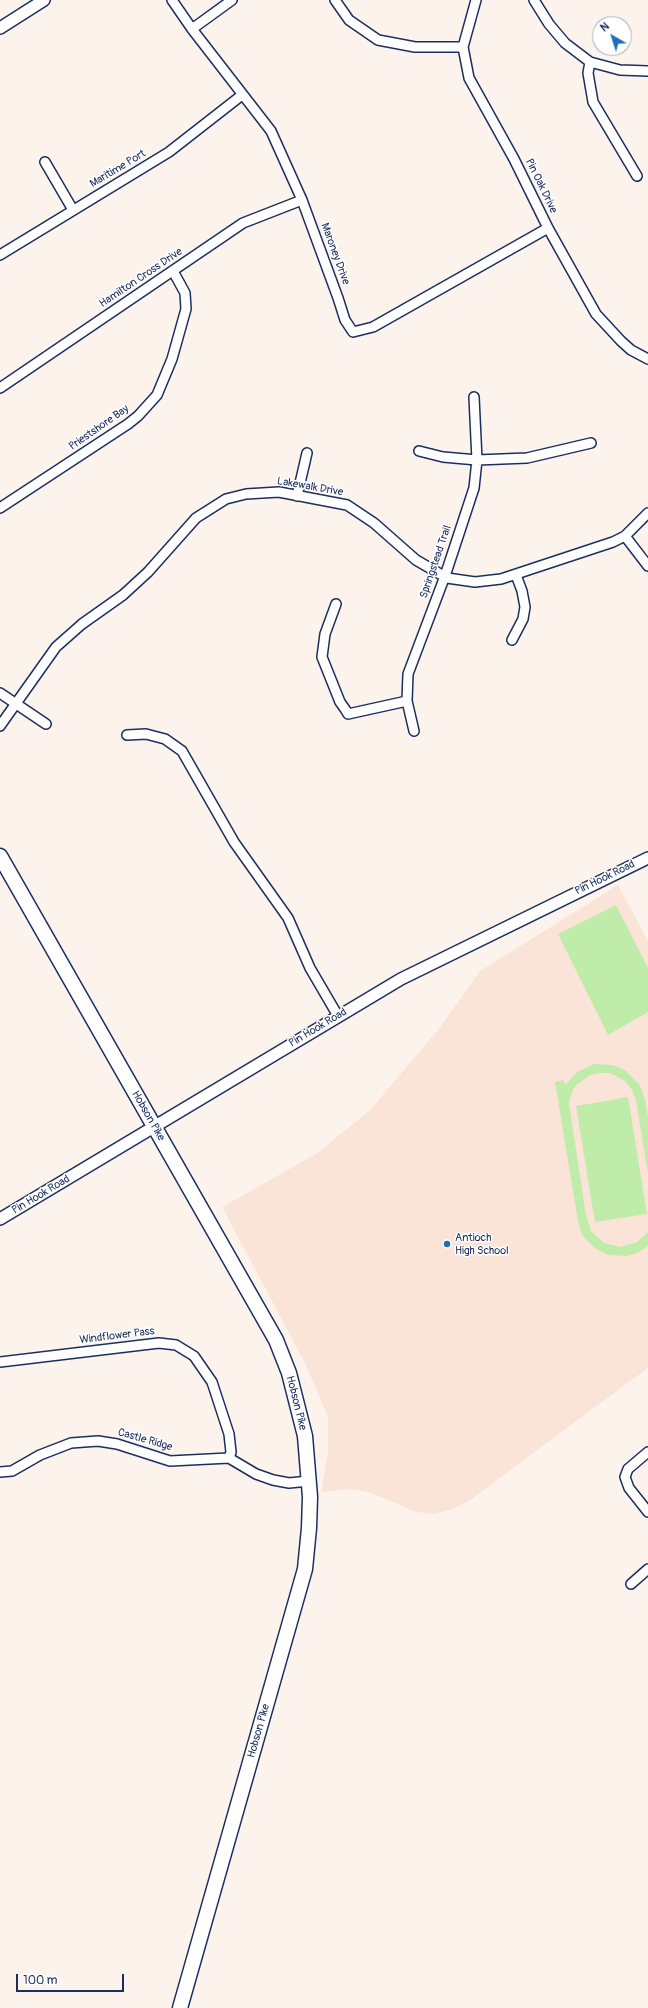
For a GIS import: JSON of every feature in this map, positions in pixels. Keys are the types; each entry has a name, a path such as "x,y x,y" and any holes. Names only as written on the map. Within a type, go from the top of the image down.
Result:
{"main road":[{"name":"Hobson Pike","path":"0,856 276,1340 289,1373 305,1436 309,1481 309,1528 304,1569 180,2008"}],"street":[{"path":"0,28 44,0"},
{"name":"Maroney Drive","path":"172,0 192,29 271,131 302,200 345,320 353,332 374,327 548,228"},
{"path":"192,29 232,0"},
{"path":"334,0 349,20 378,40 415,47 463,47"},
{"name":"Pin Oak Drive","path":"476,0 463,47 469,78 514,159 548,228 589,302 603,322 626,345 648,359"},
{"path":"534,0 549,24 565,43 590,62 620,70 648,71"},
{"path":"590,62 588,73 593,102 637,176"},
{"name":"Maritime Port","path":"0,255 169,152 242,95"},
{"path":"45,162 73,210"},
{"name":"Hamilton Cross Drive","path":"0,388 243,224 254,218 302,200"},
{"name":"Priestshore Bay","path":"0,508 128,424 138,416 156,395 172,359 186,309 185,294 174,271"},
{"name":"Springstead Trail","path":"414,731 407,701 408,674 445,576 474,488 476,460 474,396"},
{"path":"419,451 443,457 476,460 527,458 591,442"},
{"path":"297,496 306,453"},
{"name":"Lakewalk Drive","path":"0,726 56,647 82,624 123,595 148,572 196,518 226,499 246,494 274,492 347,505 374,523 416,560 445,576 475,582 501,579 516,575 613,542 625,536 648,513"},
{"path":"625,536 648,566"},
{"path":"512,640 523,619 525,607 522,591 516,575"},
{"path":"336,604 325,634 322,657 340,702 348,714 407,701"},
{"path":"0,693 46,724"},
{"path":"127,735 146,734 165,738 182,752 234,842 288,918 310,968 338,1016"},
{"name":"Pin Hook Road","path":"0,1219 401,979 648,858"},
{"name":"Windflower Pass","path":"0,1362 159,1343 176,1345 194,1356 212,1382 230,1434 231,1452 229,1458"},
{"name":"Castle Ridge","path":"0,1472 12,1471 57,1448 71,1443 85,1441 117,1444 170,1461 229,1458"},
{"path":"648,1452 628,1469 625,1477 629,1488 648,1512"},
{"path":"229,1458 256,1474 273,1480 289,1483 309,1481"},
{"path":"631,1584 648,1569"}],"shaded area":[{"path":"618,885 648,941 648,1368 469,1501 450,1510 434,1514 413,1511 372,1493 351,1489 321,1492 328,1452 328,1417 305,1363 222,1207 316,1154 369,1111 438,1030 480,971"}],"green space":[{"path":"616,905 648,968 648,1012 608,1035 558,934"},
{"path":"594,1064 613,1065 626,1071 639,1084 645,1099 648,1117 648,1174 636,1100 632,1090 625,1081 610,1073 590,1075 576,1085 569,1103 586,1216 591,1231 604,1243 621,1247 637,1242 648,1232 648,1246 637,1253 626,1256 608,1255 595,1248 582,1235 578,1221 555,1082 564,1080 565,1085 577,1072"},
{"path":"628,1097 647,1214 595,1222 576,1106"}],"place":[{"name":"Antioch High School","path":"447,1244"}]}
